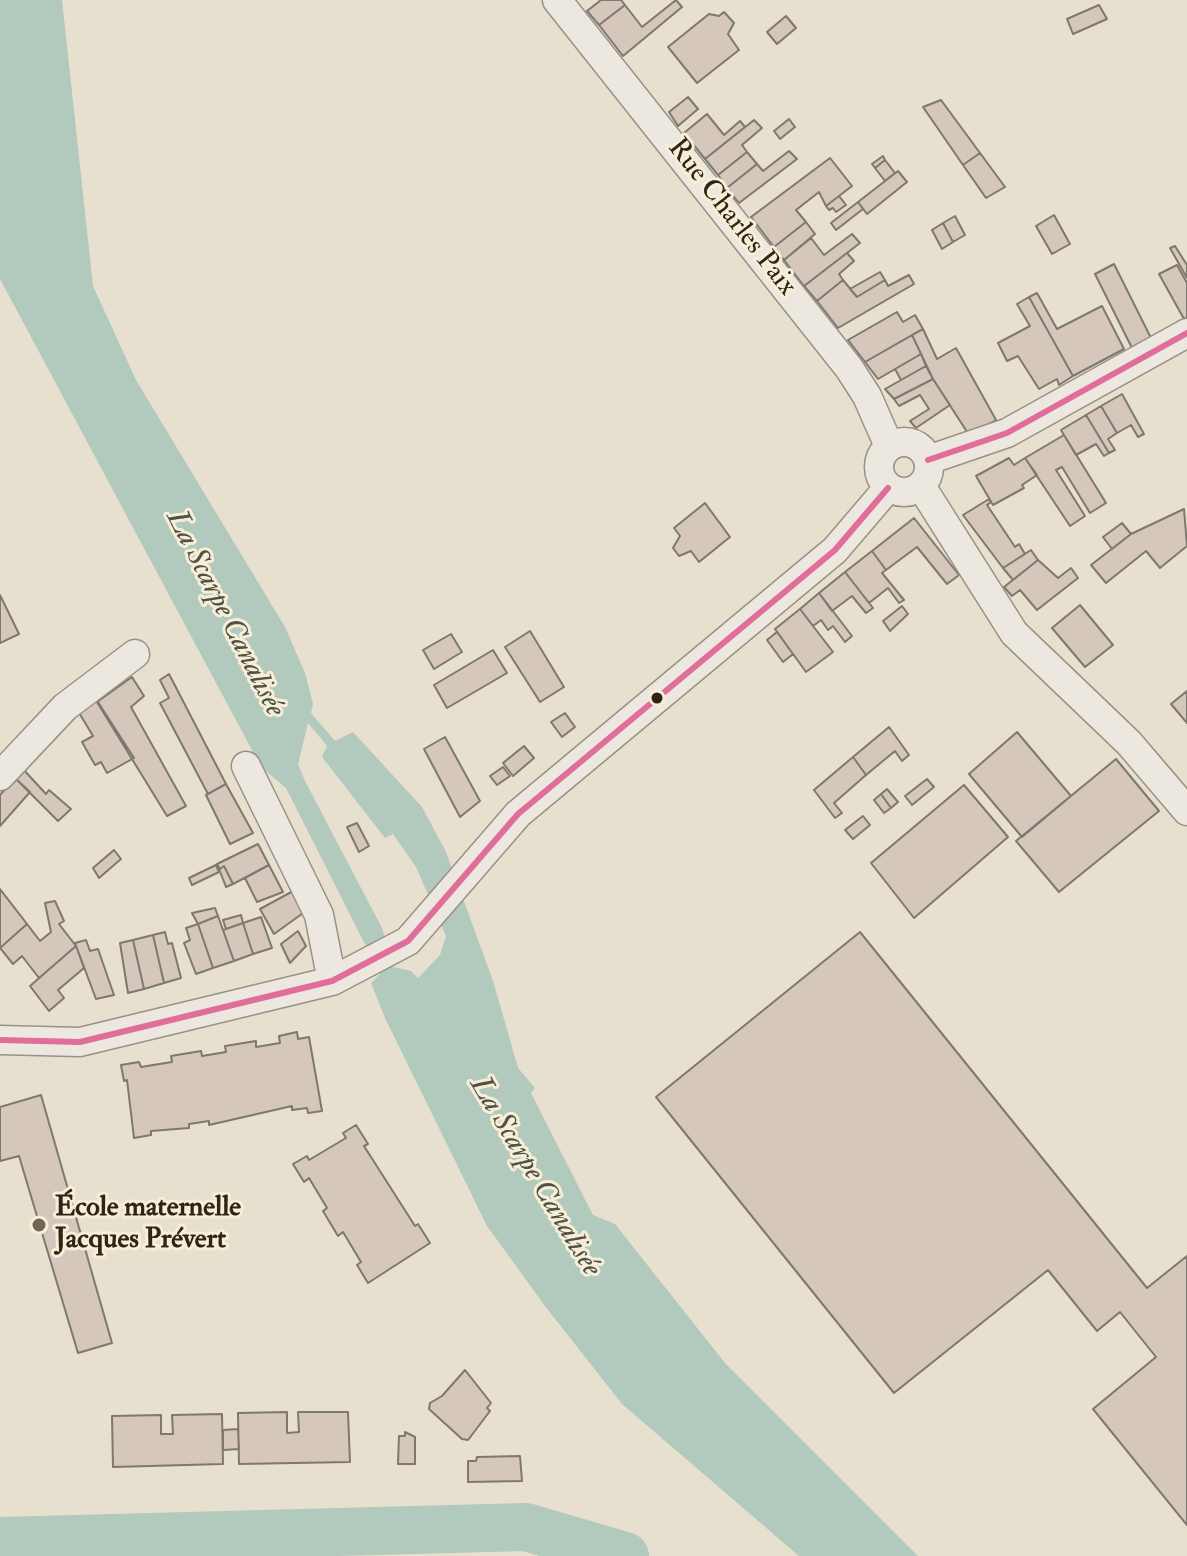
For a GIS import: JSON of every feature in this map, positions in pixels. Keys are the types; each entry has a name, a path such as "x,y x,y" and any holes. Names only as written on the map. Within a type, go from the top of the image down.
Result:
{"street":[{"name":"Rue Charles Paix","path":"557,0 849,368 867,396 889,446"},
{"path":"1187,333 1007,433 925,473 902,493 888,488 878,470 880,457 889,446 902,442 916,444 925,473 1014,633 1129,743 1187,811"},
{"path":"0,1040 80,1042 341,976 408,941 518,814 835,550 888,488"},
{"path":"0,776 65,707 135,654"},
{"path":"246,766 319,915 341,976"}],"water":[{"name":"La Scarpe Canalisée","path":"0,0 62,0 93,286 136,380 285,627 305,673 313,704 311,713 335,741 353,732 422,807 446,852 493,981 518,1068 535,1088 531,1093 593,1215 615,1224 725,1363 918,1556 799,1556 622,1404 487,1226 385,1018 371,983 380,974 286,788 261,767 0,279","holes":["308,723 327,746 322,757 385,838 393,834 416,867 446,936 440,955 418,978 411,971 393,967 382,928 298,764"]}],"building":[{"path":"601,0 621,0 625,5 599,25 587,11"},
{"path":"676,0 682,7 623,56 599,25 625,5 642,27"},
{"path":"1099,5 1107,19 1073,34 1067,19"},
{"path":"724,12 734,23 728,34 739,50 697,83 668,47 709,14 719,16"},
{"path":"786,16 796,28 777,44 767,32"},
{"path":"688,97 698,109 678,126 669,112"},
{"path":"941,100 980,153 963,165 923,107"},
{"path":"707,114 724,135 740,121 745,127 705,159 684,133"},
{"path":"789,119 795,127 780,139 774,131"},
{"path":"754,120 762,128 742,145 747,152 718,175 705,159"},
{"path":"789,151 797,159 739,203 727,188 757,164 763,171"},
{"path":"747,152 757,164 727,188 718,175"},
{"path":"980,153 1005,187 986,198 963,165"},
{"path":"883,156 885,160 875,168 872,164"},
{"path":"830,158 852,186 826,206 819,192 796,210 806,222 774,247 751,217"},
{"path":"885,160 895,173 885,181 875,168"},
{"path":"898,171 907,182 867,214 858,202"},
{"path":"839,196 846,205 836,212 833,208 829,210 826,206"},
{"path":"858,202 863,209 836,230 831,223"},
{"path":"1054,215 1070,244 1052,254 1036,226"},
{"path":"955,216 965,235 953,242 943,223"},
{"path":"806,222 815,234 784,260 774,247"},
{"path":"943,223 953,242 942,249 932,230"},
{"path":"852,234 860,243 804,286 784,260 811,238 824,255"},
{"path":"1175,246 1187,265 1187,278 1170,248"},
{"path":"847,253 854,261 839,274 843,280 817,301 804,286"},
{"path":"1114,264 1151,338 1132,348 1095,274"},
{"path":"1177,265 1187,283 1187,317 1184,319 1159,274"},
{"path":"880,272 885,280 857,297 850,289"},
{"path":"909,275 914,284 838,328 817,301 843,280 857,297 885,280 888,286"},
{"path":"1037,293 1057,329 1102,306 1124,349 1073,376 1029,297"},
{"path":"1029,297 1073,376 1059,385 1057,379 1039,389 1018,356 1007,361 998,343 1030,326 1017,304"},
{"path":"897,312 903,322 915,315 923,329 865,362 848,340"},
{"path":"923,329 937,359 956,348 996,420 969,435 933,379 912,335"},
{"path":"912,335 921,354 878,379 865,362"},
{"path":"921,354 926,366 901,380 895,369"},
{"path":"926,366 933,379 894,399 885,389"},
{"path":"933,379 950,405 916,428 910,421 929,409 920,395 899,406 894,399"},
{"path":"1122,394 1144,434 1138,437 1131,425 1117,433 1101,406"},
{"path":"1101,406 1117,433 1108,439 1115,450 1109,453 1086,415"},
{"path":"1086,415 1109,453 1104,456 1096,444 1076,455 1061,430"},
{"path":"1064,435 1106,503 1090,513 1062,467 1056,470 1085,516 1070,526 1025,458"},
{"path":"1009,458 1014,465 1025,458 1037,475 1022,485 1024,488 993,505 976,476"},
{"path":"989,499 991,502 987,505 1015,547 1019,544 1025,554 1003,568 963,515"},
{"path":"705,503 730,537 699,562 691,551 679,556 673,548 680,536 674,528"},
{"path":"1184,509 1187,546 1160,568 1146,551 1106,583 1091,565 1131,534"},
{"path":"914,518 959,575 947,584 917,547 886,570 872,551"},
{"path":"1122,523 1131,534 1112,549 1103,537"},
{"path":"1031,550 1038,560 1013,580 1003,568"},
{"path":"872,551 886,570 882,573 904,600 899,603 888,588 869,603 845,572"},
{"path":"1038,560 1058,578 1071,568 1078,578 1037,610 1020,590 1012,596 1004,587"},
{"path":"845,572 873,608 866,613 852,596 832,611 819,593"},
{"path":"819,593 852,636 845,642 833,626 828,630 821,620 813,626 800,609"},
{"path":"0,595 19,634 0,643"},
{"path":"1080,605 1113,645 1085,667 1052,628"},
{"path":"902,606 908,614 890,631 883,621"},
{"path":"800,609 833,652 806,672 775,629"},
{"path":"530,631 564,687 540,702 505,647"},
{"path":"777,632 793,654 783,662 767,640"},
{"path":"451,634 462,652 434,669 423,650"},
{"path":"493,650 507,673 447,708 434,685"},
{"path":"169,674 226,784 208,794 160,703 169,698 160,680"},
{"path":"132,677 144,696 131,707 186,806 167,816 97,702"},
{"path":"1187,691 1187,723 1171,704"},
{"path":"96,699 134,758 107,773 101,762 95,765 82,742 93,736 78,711"},
{"path":"565,713 575,727 562,737 551,722"},
{"path":"889,727 909,755 902,761 895,751 866,775 853,757"},
{"path":"1017,732 1071,796 1022,837 969,774"},
{"path":"445,737 480,801 460,817 424,749"},
{"path":"524,746 534,758 513,776 503,763"},
{"path":"853,757 866,775 834,803 842,813 835,818 814,790"},
{"path":"1116,759 1159,811 1059,892 1016,841"},
{"path":"503,767 510,776 497,785 490,776"},
{"path":"22,768 46,794 49,790 71,809 58,821 15,778"},
{"path":"15,778 30,792 0,826 0,795"},
{"path":"927,779 934,787 912,805 905,796"},
{"path":"226,784 253,833 230,844 206,795"},
{"path":"964,785 1008,837 914,918 871,863"},
{"path":"887,789 898,802 891,808 881,794"},
{"path":"881,794 891,808 884,813 874,800"},
{"path":"863,816 870,825 853,839 845,830"},
{"path":"357,823 369,846 359,852 347,827"},
{"path":"258,844 269,865 233,884 224,866 220,869 217,864"},
{"path":"114,850 121,859 99,878 93,868"},
{"path":"217,864 220,869 224,866 233,884 226,887"},
{"path":"216,865 219,872 192,885 189,878"},
{"path":"269,865 283,892 257,902 245,878"},
{"path":"0,889 27,924 0,948"},
{"path":"295,890 306,911 274,934 260,909"},
{"path":"55,901 64,921 59,924 76,946 39,978 22,956 13,964 0,948 27,924 40,941 51,932 45,903"},
{"path":"215,908 218,916 198,924 192,913"},
{"path":"241,915 243,923 226,929 223,920"},
{"path":"218,916 234,961 213,968 198,924"},
{"path":"261,917 272,948 253,954 243,923"},
{"path":"243,923 253,954 234,961 223,930"},
{"path":"198,924 213,968 196,974 184,943 190,940 186,928"},
{"path":"298,931 306,946 290,963 281,944"},
{"path":"165,932 168,944 172,943 181,978 164,983 153,935"},
{"path":"860,932 1147,1288 1187,1256 1187,1525 1093,1409 1156,1357 1120,1312 1097,1331 1048,1270 894,1393 656,1097"},
{"path":"153,935 164,983 144,989 133,940"},
{"path":"86,940 90,951 98,949 114,995 96,999 75,943"},
{"path":"133,940 144,989 128,993 120,943"},
{"path":"76,946 84,968 58,990 64,998 49,1011 30,986"},
{"path":"297,1032 298,1039 309,1037 322,1111 308,1113 307,1108 292,1110 292,1106 209,1125 209,1121 189,1124 189,1128 151,1131 151,1135 134,1138 127,1080 124,1081 121,1065 139,1062 141,1067 172,1062 171,1056 201,1051 202,1056 226,1052 225,1046 256,1041 256,1047 280,1043 279,1036"},
{"path":"41,1095 112,1343 78,1353 19,1156 0,1161 0,1107"},
{"path":"356,1125 368,1144 364,1146 415,1226 418,1224 430,1243 368,1283 357,1265 361,1262 343,1232 338,1236 323,1211 327,1208 309,1178 304,1182 293,1164 307,1156 309,1160 346,1138 343,1133"},
{"path":"465,1370 491,1403 487,1408 490,1411 468,1440 462,1439 429,1409 430,1403 442,1396"},
{"path":"287,1412 287,1433 299,1432 298,1412 348,1412 350,1462 239,1464 238,1413"},
{"path":"222,1414 223,1464 113,1467 112,1416 161,1415 161,1434 173,1434 172,1415"},
{"path":"238,1429 239,1449 223,1450 223,1430"},
{"path":"405,1432 415,1437 415,1464 398,1464 399,1436 405,1436"},
{"path":"520,1456 522,1481 468,1482 468,1461 476,1461 477,1457"}],"waterway":[{"path":"0,1541 526,1527 625,1556"}],"transit line":[{"path":"928,460 1007,433 1187,333"},
{"path":"0,1040 80,1042 332,981 408,941 518,814 835,550 888,488"}],"place":[{"name":"École maternelle Jacques Prévert","path":"39,1225"}]}
